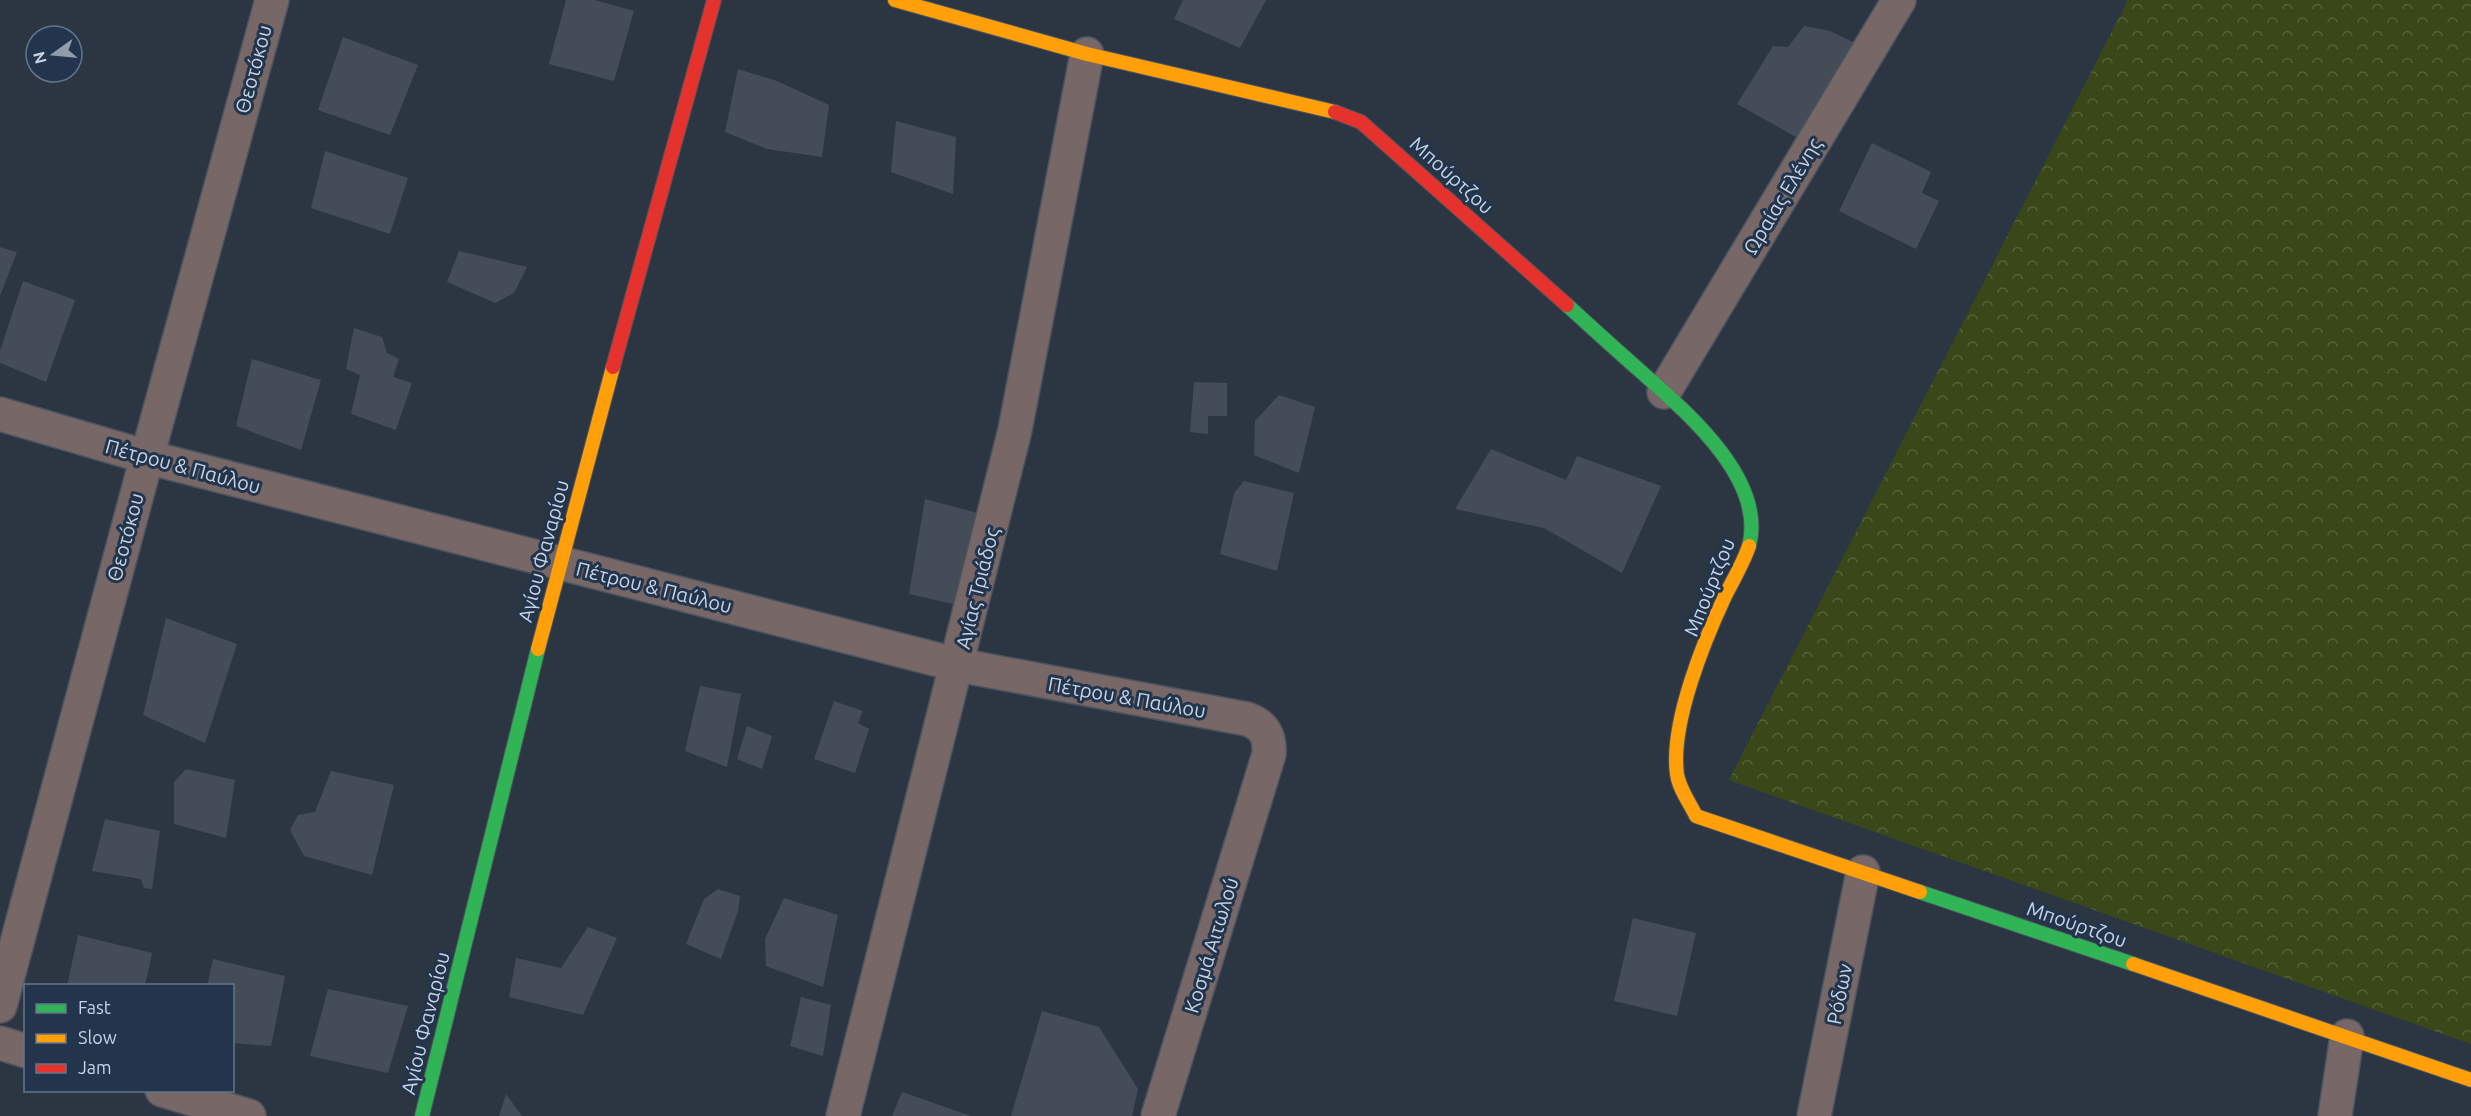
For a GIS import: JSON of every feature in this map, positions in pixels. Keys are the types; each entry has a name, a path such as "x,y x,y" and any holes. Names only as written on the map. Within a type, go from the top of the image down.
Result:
{"street":[{"name":"Θεοτόκου","path":"0,1006 272,0"},
{"name":"Αγίου Φαναρίου","path":"422,1116 559,563 714,0"},
{"name":"Μπούρτζου","path":"895,0 1087,54 1347,115 1361,122 1682,408 1724,456 1750,508 1753,530 1748,551 1722,604 1694,677 1676,745 1677,776 1696,816 2471,1080"},
{"name":"Ωραίας Ελένης","path":"1664,392 1899,0"},
{"name":"Αγίας Τριάδος","path":"843,1116 1016,430 1087,54"},
{"name":"Πέτρου & Παύλου","path":"0,414 147,457 958,665 1247,719 1258,723 1266,732 1270,742 1263,774"},
{"name":"Κοσμά Αιτωλού","path":"1158,1116 1263,774"},
{"name":"Ρόδων","path":"1814,1116 1863,872"},
{"path":"2335,1116 2347,1036"},
{"path":"0,1043 24,1050"},
{"path":"169,1092 249,1116"}],"green space":[{"path":"2128,0 2471,0 2471,1044 1729,780"}],"building":[{"path":"566,0 595,0 634,11 614,81 549,64"},
{"path":"1183,0 1266,0 1240,48 1174,19"},
{"path":"1804,26 1830,31 1853,42 1862,54 1805,142 1737,104 1773,46 1788,47"},
{"path":"343,37 418,65 390,135 318,110"},
{"path":"738,69 777,81 829,105 822,157 767,149 725,132"},
{"path":"896,121 956,137 953,194 891,172"},
{"path":"1872,143 1931,172 1922,193 1939,201 1916,249 1839,211"},
{"path":"325,151 408,178 390,234 311,208"},
{"path":"0,247 17,252 0,296"},
{"path":"459,251 527,267 514,293 495,303 447,282"},
{"path":"23,281 75,300 46,382 0,363 0,351"},
{"path":"354,328 382,337 387,353 399,359 393,377 412,383 396,430 351,414 360,375 346,369"},
{"path":"252,359 321,380 301,450 236,426"},
{"path":"1194,382 1227,383 1227,416 1208,416 1208,434 1190,432"},
{"path":"1279,395 1315,407 1299,473 1254,455 1255,421"},
{"path":"1491,449 1566,480 1577,456 1661,486 1622,573 1544,528 1455,509"},
{"path":"1244,481 1294,493 1277,571 1220,554 1234,493"},
{"path":"925,499 981,514 962,606 909,594"},
{"path":"166,618 237,644 205,743 143,715"},
{"path":"700,686 741,694 727,767 685,751"},
{"path":"834,701 863,711 858,723 869,729 855,773 814,759"},
{"path":"747,726 772,736 762,769 737,759"},
{"path":"186,769 235,780 226,838 174,824 174,782"},
{"path":"331,771 394,785 372,875 304,856 290,830 298,815 315,812"},
{"path":"105,819 160,831 152,889 144,888 141,879 92,871"},
{"path":"718,889 740,896 738,911 721,959 686,944 704,899"},
{"path":"784,898 838,915 823,987 766,966 765,939"},
{"path":"1633,918 1696,933 1677,1016 1614,1001"},
{"path":"588,927 617,938 583,1015 509,997 516,958 561,968"},
{"path":"78,935 152,953 145,984 67,984"},
{"path":"213,959 285,976 271,1046 234,1043 234,984 207,984"},
{"path":"328,989 408,1006 388,1073 310,1056"},
{"path":"801,997 831,1005 823,1056 790,1046"},
{"path":"1042,1011 1099,1027 1138,1089 1132,1116 1011,1116"},
{"path":"902,1092 971,1116 892,1116"},
{"path":"506,1094 522,1116 499,1116"}],"traffic: fast":[{"path":"1567,305 1677,404 1717,447 1734,471 1746,495 1751,521 1749,546"},
{"path":"422,1116 538,649"},
{"path":"1920,892 2133,964"}],"traffic: slow":[{"path":"895,0 1087,54 1335,112"},
{"path":"538,649 613,367"},
{"path":"1749,546 1725,596 1690,683 1676,754 1677,774 1682,790 1696,816 1920,892"},
{"path":"2133,964 2471,1080"}],"traffic: jam":[{"path":"613,367 714,0"},
{"path":"1335,112 1361,122 1567,305"}]}
